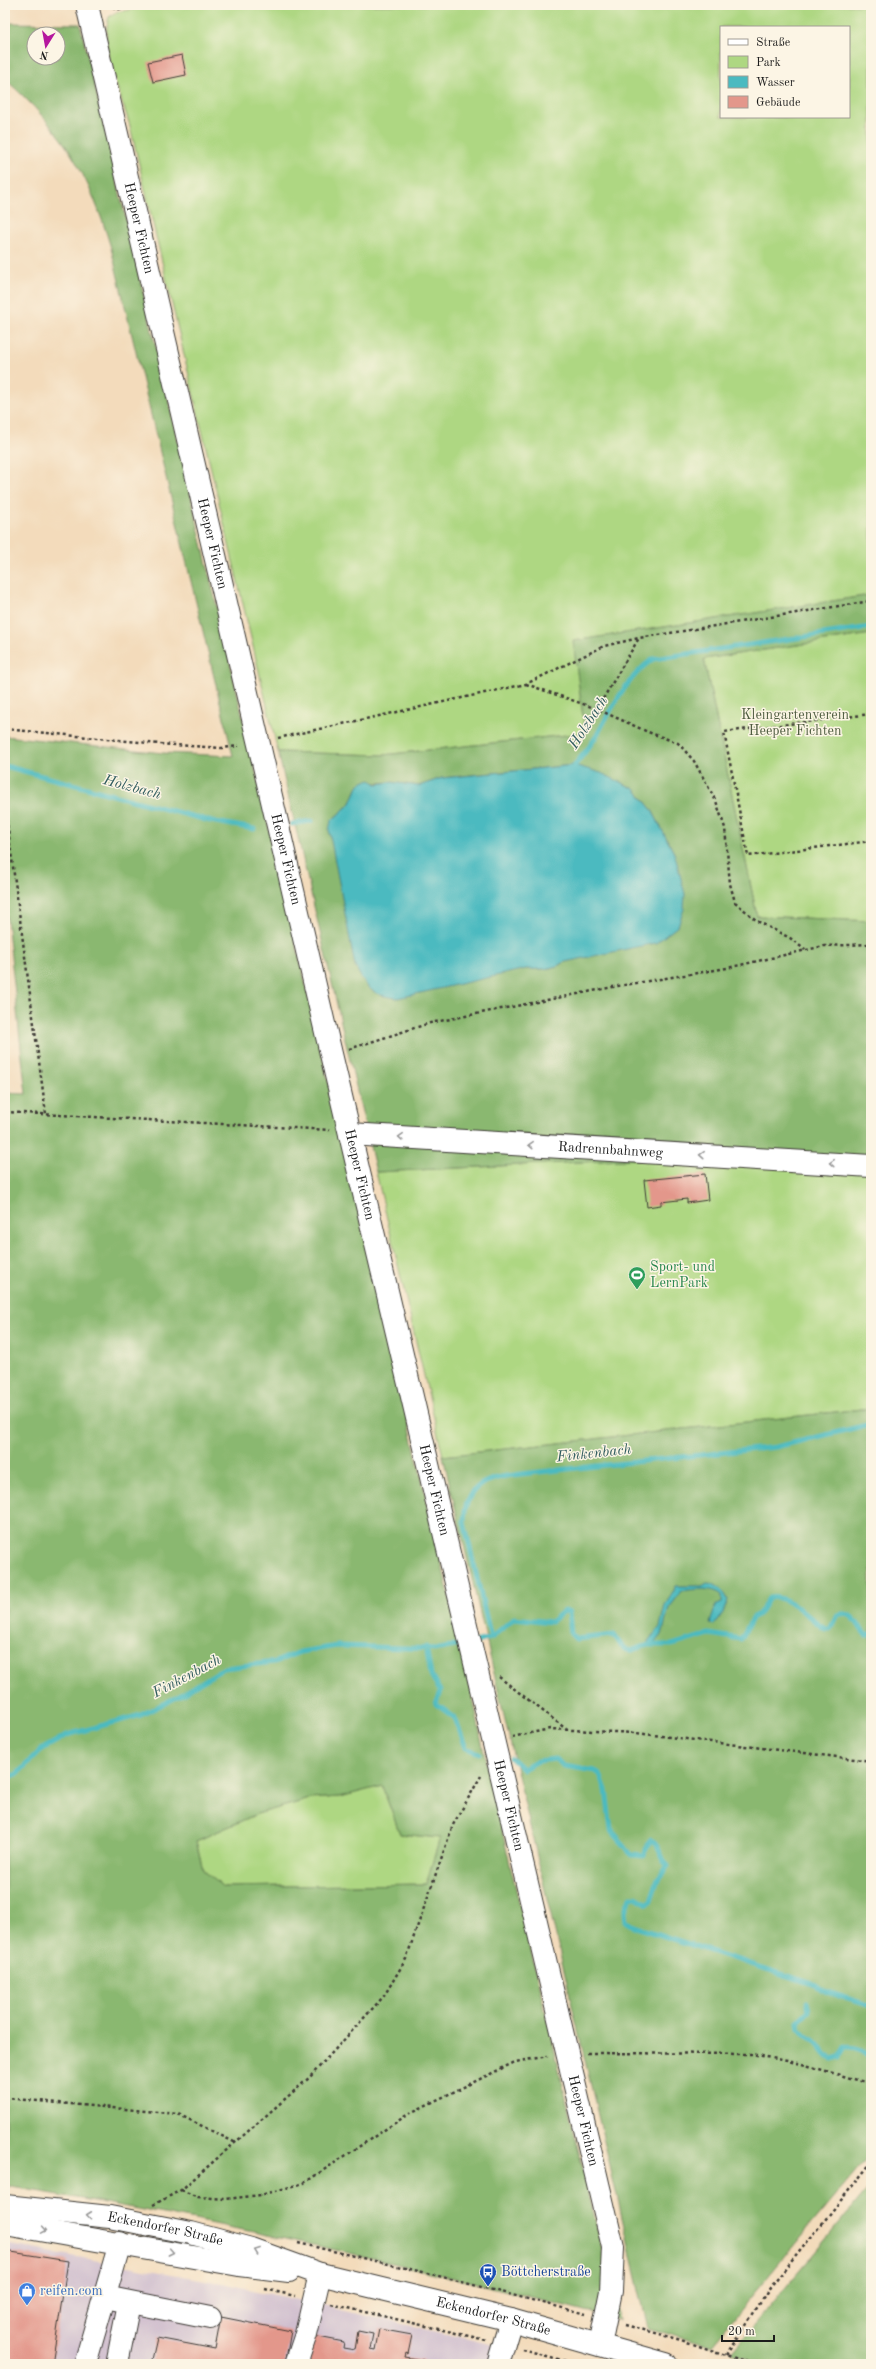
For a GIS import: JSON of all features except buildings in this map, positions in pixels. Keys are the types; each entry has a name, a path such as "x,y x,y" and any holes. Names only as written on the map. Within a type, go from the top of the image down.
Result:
{"street":[{"name":"Heeper Fichten","path":"87,5 260,742 331,1054 497,1750 560,2054 612,2247 611,2291 600,2345"},
{"name":"Radrennbahnweg","path":"350,1134 871,1166"},
{"name":"Eckendorfer Straße","path":"5,2206 110,2217 191,2233 251,2249 320,2274 511,2320 666,2364"},
{"name":"Eckendorfer Straße","path":"5,2224 120,2242 239,2265 320,2274"},
{"path":"85,2364 120,2242"},
{"path":"296,2364 306,2334 320,2274"},
{"path":"105,2297 210,2318"},
{"path":"117,2364 129,2303"},
{"path":"502,2354 511,2320"}],"path":[{"path":"106,5 119,9 140,5"},
{"path":"5,729 222,748 260,742 526,684 604,646 639,638 871,601"},
{"path":"597,708 639,638"},
{"path":"526,684 597,708 648,732 678,743 694,761 716,801 725,828 730,884 735,902 757,921 790,938 806,950"},
{"path":"871,714 724,732 748,856 871,841"},
{"path":"5,807 46,1114"},
{"path":"331,1054 430,1024 618,986 727,968 824,946 871,944"},
{"path":"5,1112 330,1130 350,1134"},
{"path":"474,1655 567,1729"},
{"path":"497,1750 510,1738 550,1729 567,1729 636,1733 871,1760"},
{"path":"150,2207 181,2190 309,2078 384,1996 406,1959 453,1825 483,1774"},
{"path":"181,2190 198,2197 226,2199 261,2195 304,2182 410,2113 515,2062 560,2054 752,2054 802,2064 871,2084"},
{"path":"5,2098 178,2114 236,2143"},
{"path":"726,2355 770,2288 871,2163"},
{"path":"262,2289 415,2322 502,2354 576,2364"}],"shaded area":[{"path":"5,2244 222,2283 517,2350 509,2364 5,2364"}],"green space":[{"path":"155,5 871,5 871,595 574,641 585,733 383,755 278,752 130,126 112,72 107,43 109,17 118,12"},
{"path":"5,23 80,24 472,1693 487,1768 619,2320 467,2281 314,2245 160,2213 5,2186 5,1093 26,1094 5,901 5,736 163,753 233,756 111,248 103,221 72,155 59,136 26,98 5,79","holes":["382,1786 400,1834 440,1838 426,1884 223,1887 203,1870 196,1841 257,1814 310,1799 340,1797"]},
{"path":"871,595 871,634 704,659 757,916 871,921 871,1171 683,1157 376,1172 278,752 383,755 585,733 573,641","holes":["574,765 635,789 652,810 675,855 565,962 551,968 526,969 331,821 351,803 359,784 391,782 419,786 442,778"]},
{"name":"Kleingartenverein Heeper Fichten","path":"871,634 871,921 757,916 704,659"},
{"name":"Sport- und LernPark","path":"683,1157 871,1171 871,1408 443,1456 376,1172"},
{"path":"871,1408 871,2153 710,2346 648,2328 443,1456"},
{"path":"382,1786 400,1834 440,1838 426,1884 223,1887 203,1870 196,1841 257,1814 310,1799 340,1797"},
{"path":"871,2185 871,2364 766,2364 731,2353"}],"water":[{"path":"574,765 601,773 635,789 652,810 675,855 685,894 684,909 678,926 656,943 565,962 551,968 526,969 398,998 382,995 371,990 355,966 329,830 331,821 351,803 359,784 370,779 376,784 391,782 419,786 442,778"},
{"path":"707,1583 711,1583 720,1588 728,1600 723,1613 714,1625 710,1624 715,1606 722,1603 722,1595 718,1592 709,1590 697,1589 682,1591 669,1608 662,1635 654,1645 648,1645 648,1641 660,1627 665,1605 674,1591 675,1586 702,1586"}],"waterway":[{"name":"Holzbach","path":"571,771 595,738 622,692 636,674 653,659 871,627"},
{"name":"Holzbach","path":"5,766 210,821 254,829"},
{"name":"Holzbach","path":"292,824 311,821"},
{"name":"Finkenbach","path":"491,1638 464,1522 465,1509 469,1499 480,1485 498,1478 521,1474 776,1447 871,1424"},
{"name":"Finkenbach","path":"475,1642 491,1638 514,1618 551,1622 564,1611 569,1612 571,1634 576,1639 614,1635 622,1647 630,1651 648,1645 672,1645 709,1634 741,1639 753,1617 759,1614 769,1598 777,1598 792,1603 825,1629 830,1629 837,1615 847,1614 854,1619 866,1635 871,1635"},
{"name":"Finkenbach","path":"5,1779 17,1774 41,1750 67,1735 141,1715 181,1695 224,1668 275,1662 300,1652 337,1646 440,1649 465,1644"},
{"path":"426,1647 431,1675 440,1691 436,1704 455,1718 466,1748 479,1753"},
{"path":"511,1758 523,1769 538,1761 555,1759 564,1766 595,1771 600,1774 606,1790 611,1830 631,1855 644,1856 645,1849 652,1840 658,1846 665,1863 668,1866 658,1879 651,1900 648,1904 636,1897 630,1897 625,1912 626,1921 636,1927 816,1985 824,1991 871,2006"},
{"path":"807,2003 809,2011 798,2022 799,2028 814,2039 825,2055 832,2059 839,2057 845,2047 853,2047 871,2058"}],"place":[{"name":"Sport- und LernPark","path":"637,1290"},
{"name":"Böttcherstraße","path":"488,2287"},
{"name":"reifen.com","path":"27,2306"}]}
